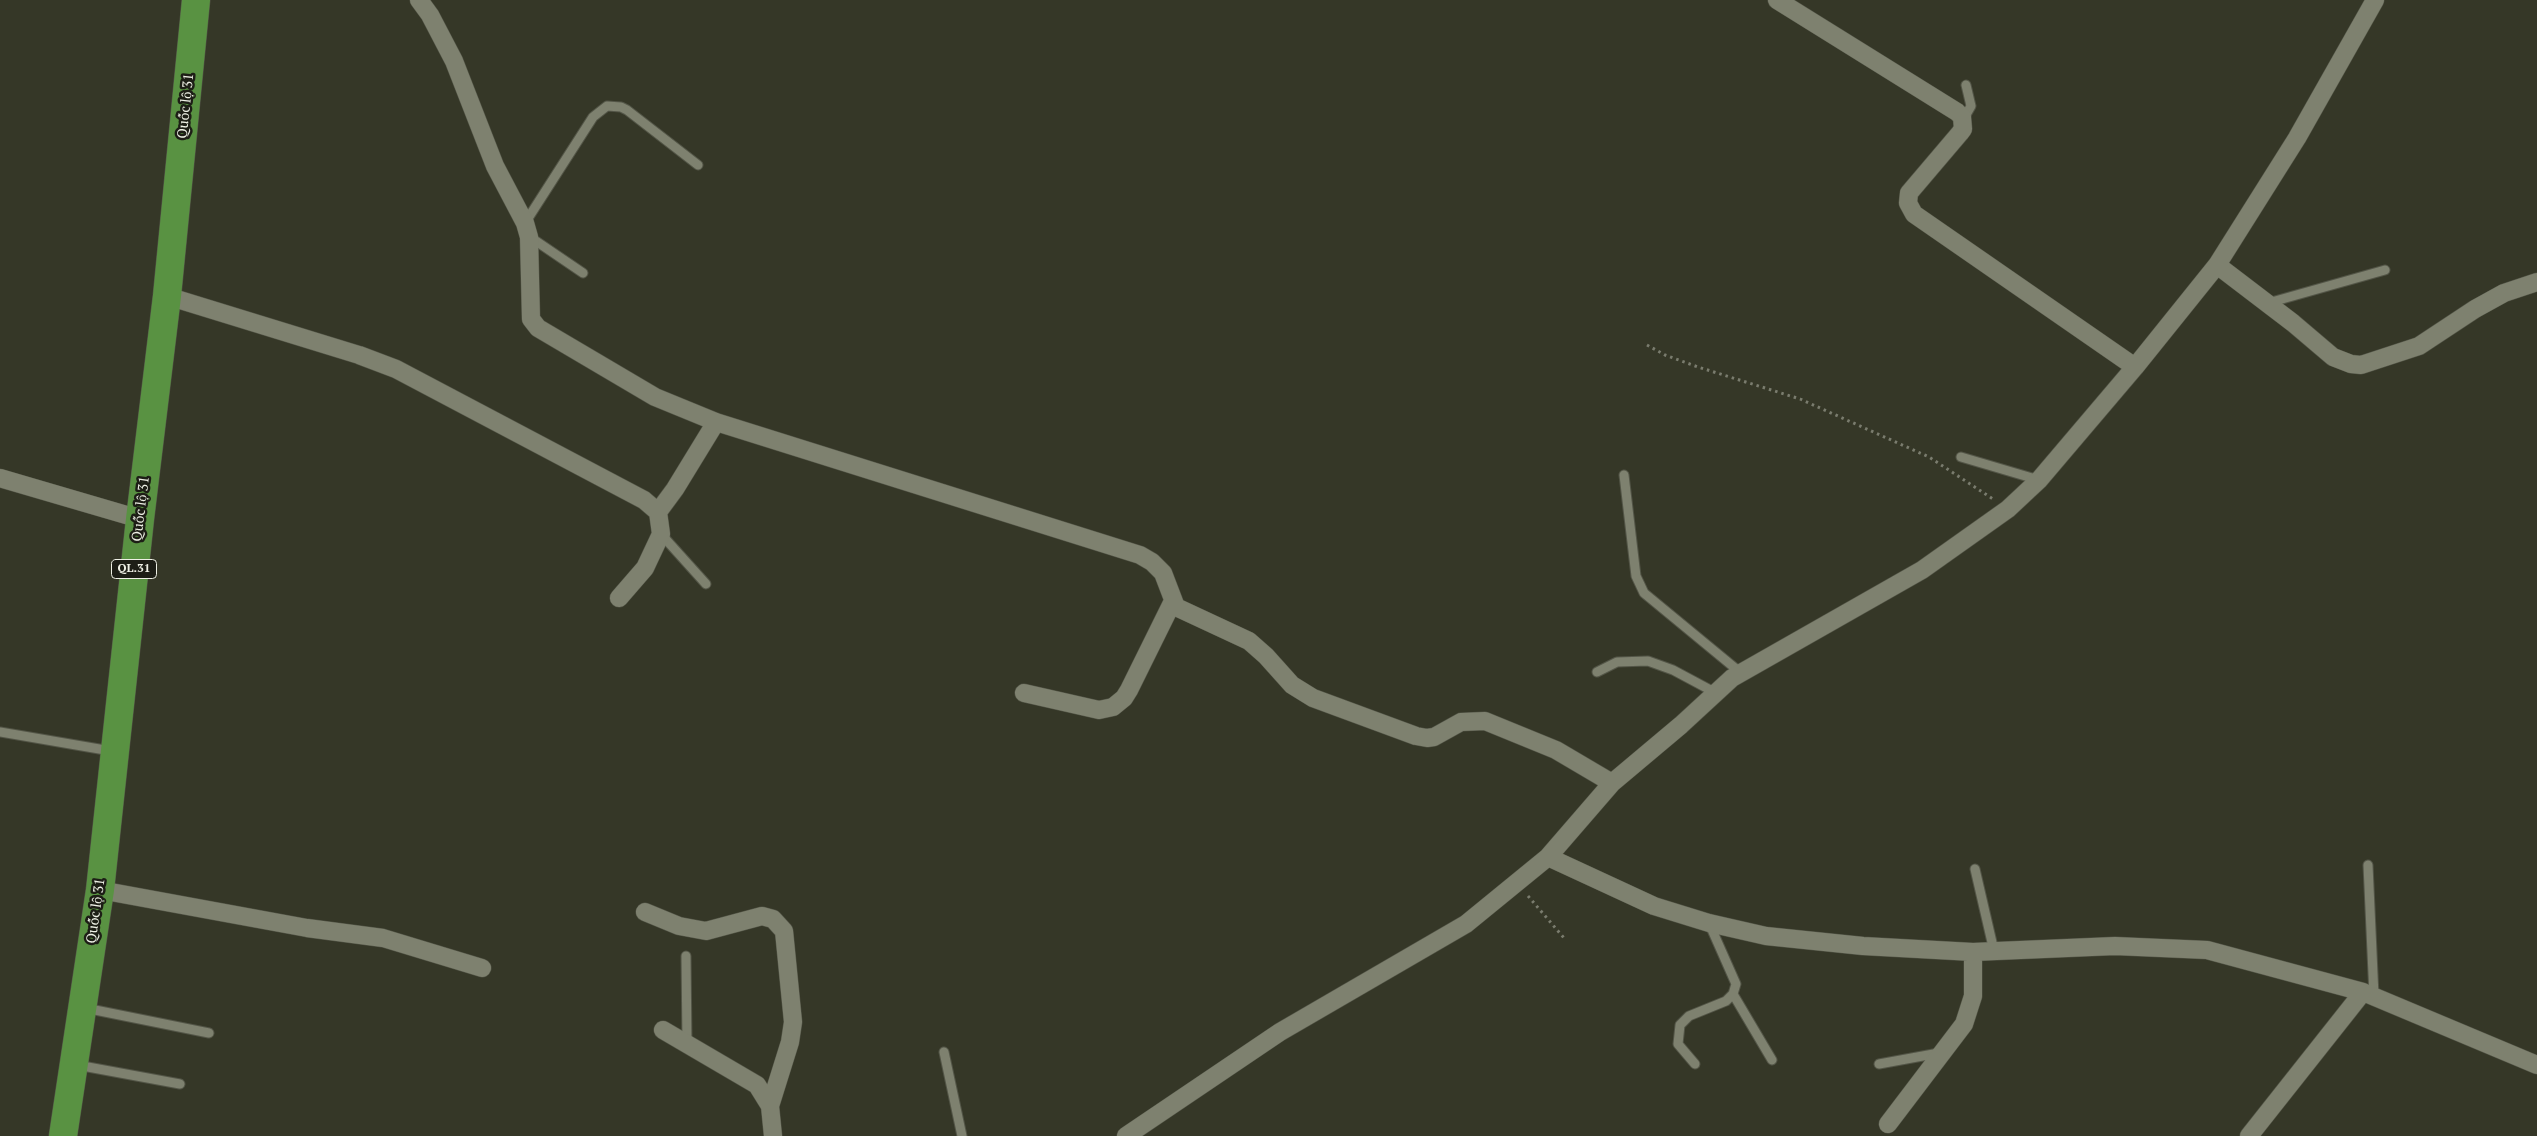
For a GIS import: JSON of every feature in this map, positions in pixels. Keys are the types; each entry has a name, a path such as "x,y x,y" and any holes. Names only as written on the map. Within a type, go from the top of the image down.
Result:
{"highway":[{"name":"Quốc lộ 31","path":"63,1136 100,890 140,519 167,296 196,0"}],"street":[{"path":"419,0 430,15 454,61 495,166 527,230 531,319 538,328 655,397 716,422 1140,555 1152,562 1163,573 1173,601 1182,611 1249,641 1266,656 1292,685 1313,698 1416,736 1427,738 1434,737 1461,722 1485,722 1556,750 1612,783"},
{"path":"1777,0 1957,112 1963,121 1960,133 1909,193 1909,208 1914,214 2135,367"},
{"path":"1127,1136 1280,1032 1466,924 1548,857 1612,783 1741,673 1922,570 2008,509 2039,480 2218,265 2297,138 2375,0"},
{"path":"2218,265 2333,357 2351,364 2362,365 2419,346 2475,309 2504,294 2537,282"},
{"path":"167,296 359,355 396,369 644,500 658,512 661,534 645,568 619,598"},
{"path":"658,512 675,489 716,422"},
{"path":"0,478 140,519"},
{"path":"1024,693 1099,710 1113,707 1124,698 1173,601"},
{"path":"1548,857 1654,906 1709,923 1766,936 1863,946 1973,952 2115,946 2207,950 2368,994 2537,1065"},
{"path":"100,890 307,928 383,938 482,968"},
{"path":"645,912 679,926 706,931 762,916 778,923 784,931 793,1022 790,1042 770,1106"},
{"path":"1888,1124 1964,1024 1973,996 1973,952"},
{"path":"2249,1136 2368,994"},
{"path":"663,1030 757,1085 770,1106 774,1136"}],"lane":[{"path":"1963,121 1971,106 1971,98 1966,85"},
{"path":"583,273 527,230 593,117 607,106 621,107 698,165"},
{"path":"2268,304 2385,270"},
{"path":"1961,457 2039,480"},
{"path":"1624,475 1636,576 1644,593 1741,673"},
{"path":"661,534 706,584"},
{"path":"1597,672 1617,662 1648,660 1673,670 1716,693"},
{"path":"0,732 114,752"},
{"path":"2368,865 2368,994"},
{"path":"1975,869 1994,951"},
{"path":"1709,923 1735,980 1733,994 1772,1060"},
{"path":"686,956 687,1044"},
{"path":"1695,1064 1678,1044 1680,1025 1689,1016 1726,1000 1733,994"},
{"path":"82,1007 209,1032"},
{"path":"944,1052 962,1136"},
{"path":"1879,1064 1944,1052"},
{"path":"74,1064 180,1084"}],"path":[{"path":"1647,345 1665,355 1698,367 1800,398 1929,457 2008,509"},
{"path":"1516,883 1564,938"}]}
